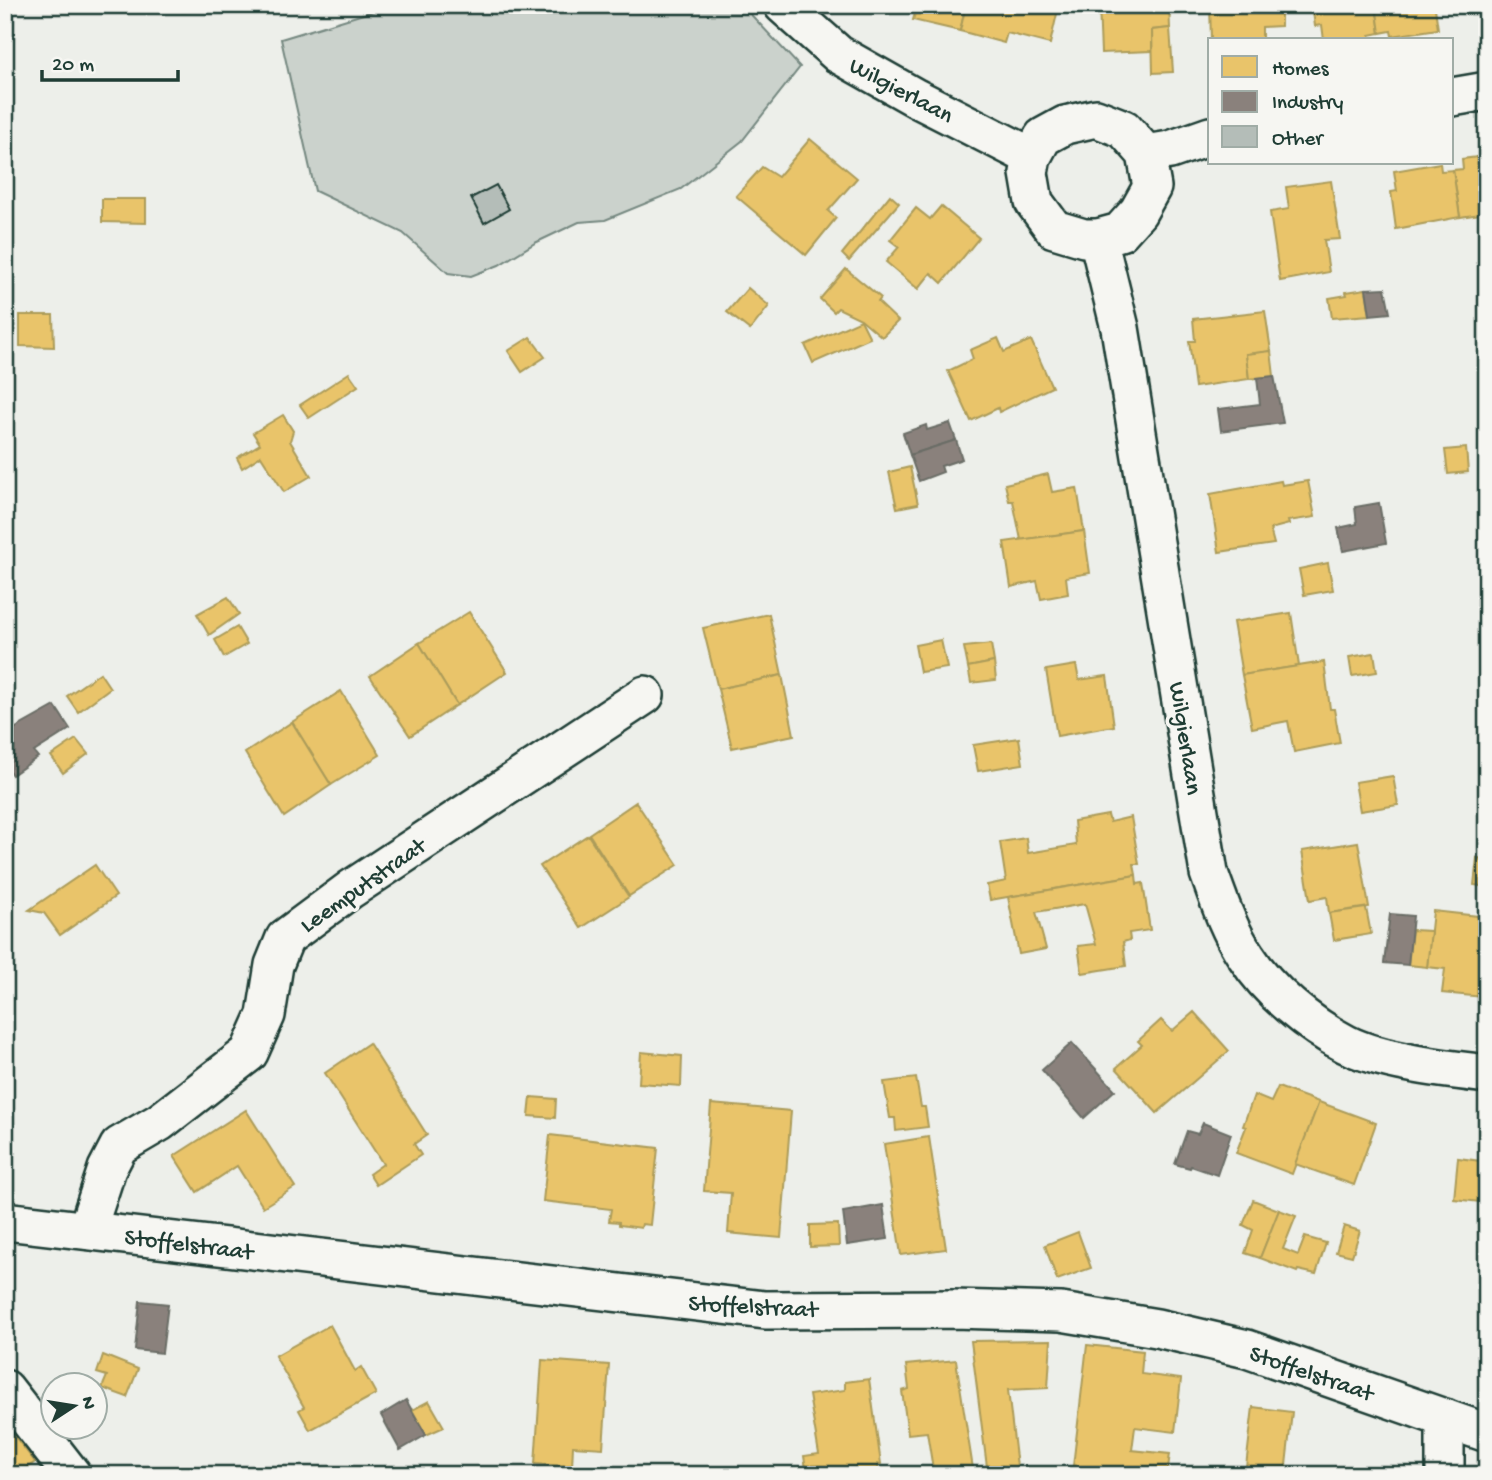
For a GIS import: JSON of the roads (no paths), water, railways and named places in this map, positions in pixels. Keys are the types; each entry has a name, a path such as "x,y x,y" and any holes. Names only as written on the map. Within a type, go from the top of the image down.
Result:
{"street":[{"name":"Wilgierlaan","path":"783,5 838,54 916,98 1032,157"},
{"path":"1454,97 1487,91"},
{"path":"1096,118 1124,129 1146,154 1152,187 1138,212 1120,232 1098,238 1084,238 1054,229 1034,202 1030,173 1032,157 1043,137 1065,125 1096,118"},
{"path":"1146,154 1170,150 1208,137"},
{"name":"Wilgierlaan","path":"1098,238 1120,328 1209,873 1223,911 1245,956 1270,989 1299,1013 1346,1044 1399,1061 1487,1074"},
{"name":"Leemputstraat","path":"87,1230 107,1169 120,1146 160,1122 248,1053 266,1015 274,965 285,939 351,889 645,695"},
{"name":"Stoffelstraat","path":"5,1221 765,1310 953,1309 1061,1312 1157,1328 1247,1349 1487,1433"},
{"path":"5,1389 72,1475"},
{"path":"1445,1418 1445,1475"}]}
